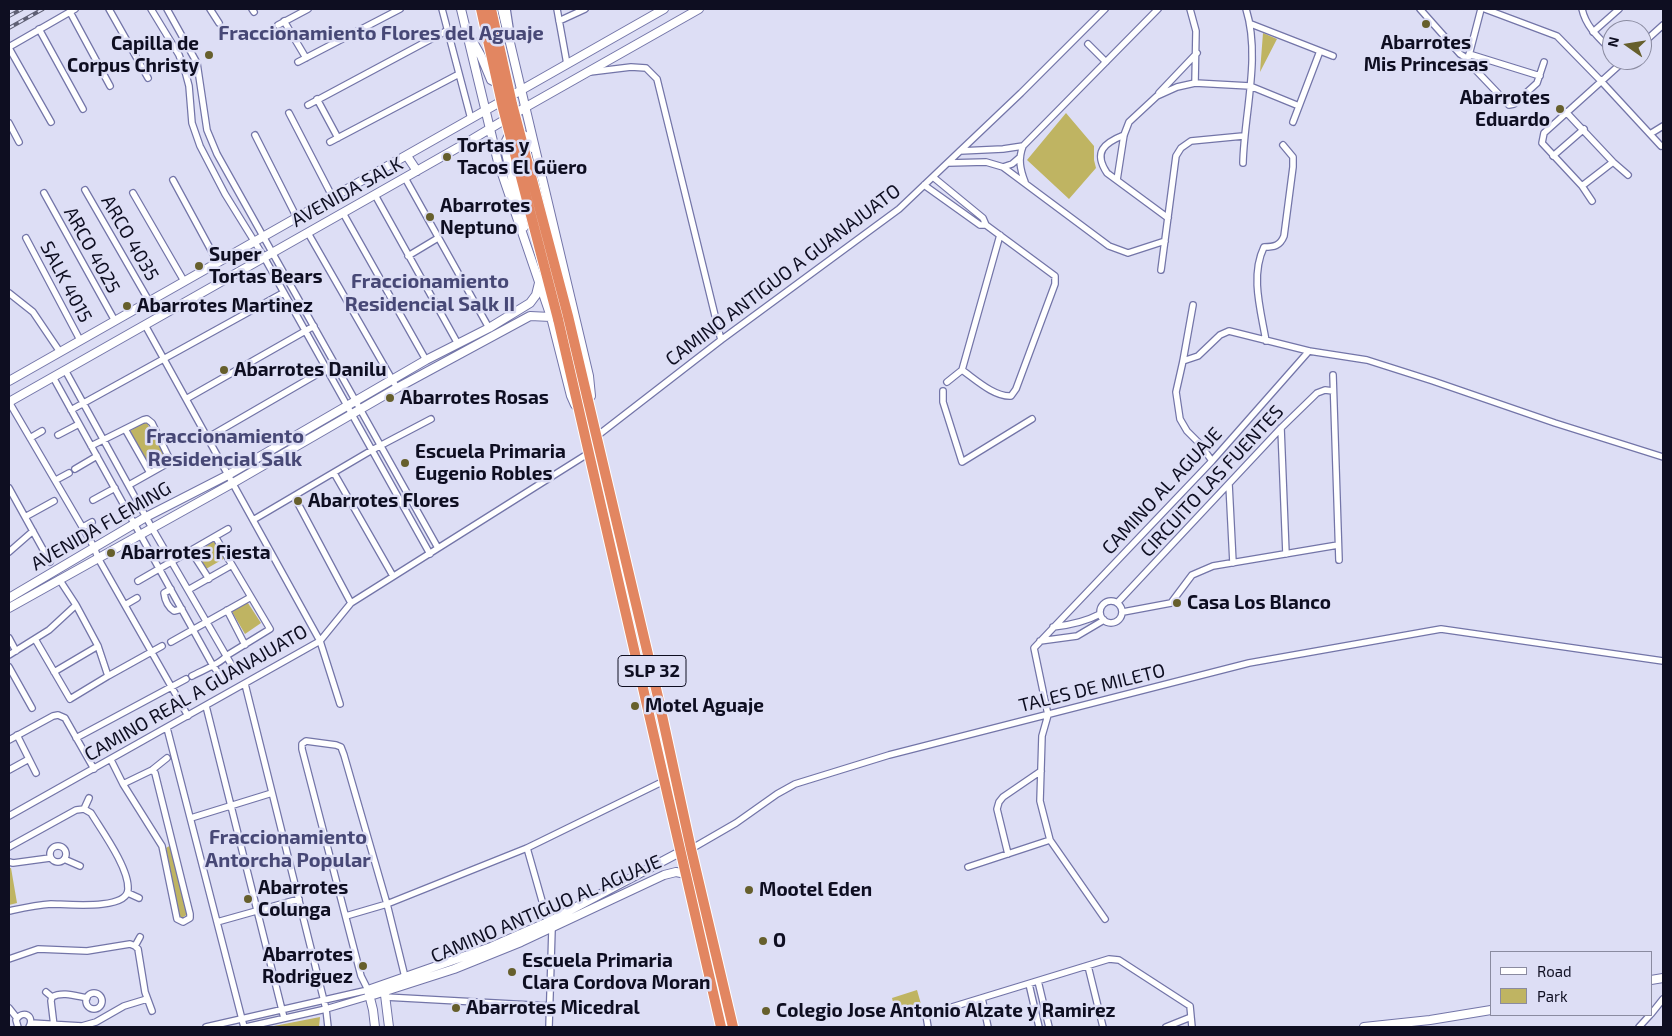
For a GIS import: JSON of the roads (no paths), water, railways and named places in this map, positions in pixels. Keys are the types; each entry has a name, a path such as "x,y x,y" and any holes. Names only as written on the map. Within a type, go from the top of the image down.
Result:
{"highway":[{"name":"SLP 32","path":"480,9 503,108 559,318 593,420 658,698 686,851 686,874 721,1027"},
{"name":"SLP 32","path":"491,9 589,454 664,780 686,851 733,1027"}],"street":[{"path":"109,9 148,78"},
{"path":"152,9 179,55 189,86 192,123 200,146 225,194 264,257 430,554"},
{"path":"167,9 197,63 207,130 217,154 274,252 438,548"},
{"path":"210,9 219,23"},
{"path":"306,58 281,23 308,9"},
{"path":"298,62 400,9"},
{"path":"442,9 471,120"},
{"path":"461,9 505,184 539,283 559,318"},
{"path":"557,9 567,64"},
{"path":"559,21 584,9"},
{"name":"AVENIDA SALK","path":"9,381 664,9"},
{"name":"AVENIDA SALK","path":"9,402 490,130 526,107 699,9"},
{"name":"CAMINO ANTIGUO A GUANAJUATO","path":"596,436 721,340 899,209 1105,9"},
{"path":"1025,183 1019,167 1019,158 1023,146 1158,9"},
{"path":"1190,9 1196,31 1195,83"},
{"path":"1242,163 1252,49 1251,24 1246,9"},
{"path":"1420,9 1460,54 1540,76"},
{"path":"1544,62 1537,83 1514,104 1508,104 1470,64 1469,56 1483,9 1557,36 1661,146"},
{"path":"1582,9 1584,20 1602,41"},
{"path":"1593,32 1618,9"},
{"path":"51,122 9,47 72,10 110,86"},
{"path":"504,10 511,47 589,376 593,420"},
{"path":"1251,24 1333,56"},
{"path":"1652,35 1663,25"},
{"path":"39,29 84,109"},
{"path":"308,105 448,30"},
{"path":"467,32 481,56 488,76 495,83 500,85 510,83 514,79 515,62"},
{"path":"1088,44 1106,62"},
{"path":"1293,122 1320,51"},
{"path":"1117,180 1124,135 1130,122 1197,53"},
{"path":"589,72 631,67 646,68 657,79 721,340"},
{"path":"1592,200 1582,186 1542,142 1542,138 1544,133 1613,70"},
{"path":"330,142 459,74"},
{"path":"1157,96 1177,87 1195,83 1250,86 1299,106"},
{"path":"318,100 338,138"},
{"path":"1566,112 1613,162 1628,175"},
{"path":"289,113 332,198"},
{"path":"9,123 19,142"},
{"path":"1650,134 1663,126"},
{"path":"1554,156 1584,129"},
{"path":"528,250 520,208 504,149 506,138 513,133 524,134 530,140 540,166"},
{"path":"255,135 297,218"},
{"path":"1124,135 1104,146 1100,155 1101,164 1107,173 1168,218"},
{"path":"1161,270 1176,156 1181,148 1191,141 1243,136"},
{"path":"1266,340 1257,278 1258,258 1264,248 1274,247 1281,243 1284,236 1293,157 1283,145"},
{"path":"960,151 1023,146"},
{"path":"973,149 974,161"},
{"path":"407,156 416,171"},
{"path":"1003,167 1012,164 1019,158"},
{"path":"948,163 974,161 1003,167 1109,246 1128,253 1165,240"},
{"path":"1582,186 1613,162"},
{"path":"933,177 983,218 986,225 1055,276 1054,284 1016,389 1011,396 1003,396 962,370"},
{"path":"405,178 489,328"},
{"path":"173,180 218,263"},
{"path":"924,185 980,225 986,225"},
{"name":"ARCO 4035","path":"85,190 149,301"},
{"name":"ARCO 4025","path":"44,193 115,321"},
{"path":"132,193 184,281"},
{"path":"375,195 458,344"},
{"path":"343,213 426,360"},
{"path":"308,233 397,388"},
{"path":"947,382 962,370 1000,235"},
{"name":"SALK 4015","path":"26,238 80,340"},
{"path":"408,256 438,238"},
{"name":"AVENIDA FLEMING","path":"9,598 146,517 228,475 392,379 489,328 530,303 536,295 539,283"},
{"path":"9,293 33,312 60,352"},
{"path":"71,410 283,293"},
{"path":"1193,305 1176,392 1180,419 1187,431 1200,444 1212,461"},
{"name":"AVENIDA FLEMING","path":"9,608 233,483 397,388 530,316 559,318"},
{"path":"145,325 320,641 340,704"},
{"path":"186,399 314,326"},
{"path":"1183,361 1198,356 1220,335 1228,331 1309,351 1367,360 1554,423 1663,456"},
{"name":"CAMINO AL AGUAJE","path":"1048,716 1034,648 1212,461 1309,351"},
{"path":"207,438 326,369"},
{"path":"65,370 152,528 235,671"},
{"path":"1333,374 1339,560"},
{"path":"53,377 222,679"},
{"name":"CIRCUITO LAS FUENTES","path":"1118,602 1281,428 1317,393 1325,390 1333,391"},
{"path":"943,391 943,402 962,462 1032,419"},
{"path":"9,402 83,527 98,558 188,716"},
{"path":"91,446 143,420 147,419 152,423 170,460 150,474 129,485"},
{"path":"253,520 372,450 430,419"},
{"path":"58,436 79,424"},
{"path":"1281,428 1286,554"},
{"path":"125,429 150,474"},
{"path":"30,438 42,431"},
{"name":"CAMINO REAL A GUANAJUATO","path":"9,816 320,641 352,603 589,454"},
{"path":"75,468 97,456"},
{"path":"56,480 69,473"},
{"path":"334,473 393,576"},
{"path":"1229,484 1233,563"},
{"path":"9,488 50,562"},
{"path":"93,500 115,488"},
{"path":"294,496 352,603"},
{"path":"25,517 54,501"},
{"path":"83,527 92,522"},
{"path":"138,580 228,530"},
{"path":"9,552 33,532"},
{"path":"76,738 212,664 220,663 226,656 270,629 216,538"},
{"path":"1123,612 1171,603 1192,575 1213,566 1338,545"},
{"path":"191,551 209,579"},
{"path":"188,590 232,565"},
{"path":"58,580 76,605 98,646 108,676"},
{"path":"171,589 164,593 165,600 174,611 182,608"},
{"path":"172,642 251,597"},
{"path":"125,605 137,598"},
{"path":"1053,627 1073,625 1088,620 1100,614 1104,603 1110,601 1118,602 1123,612"},
{"path":"9,655 49,630 76,605"},
{"path":"227,610 244,645"},
{"path":"1100,614 1104,620 1110,623 1118,622 1123,612"},
{"path":"1040,641 1077,636 1104,620"},
{"path":"1073,625 1077,636"},
{"name":"TALES DE MILETO","path":"686,851 736,823 777,794 795,784 889,755 1048,716 1249,663 1441,629 1663,661"},
{"path":"9,638 16,651"},
{"path":"35,639 70,699 162,646"},
{"path":"54,672 98,646"},
{"path":"9,667 32,708"},
{"path":"245,684 326,1009 328,1027"},
{"path":"206,706 284,1018"},
{"path":"9,740 58,715 64,718 94,769"},
{"path":"1048,716 1042,736 1040,801 1050,840 1105,919"},
{"path":"167,728 245,1027"},
{"path":"17,736 36,773"},
{"path":"375,1027 369,993 361,976 302,749 302,744 306,741 341,747 387,904 405,978"},
{"path":"123,784 152,770 168,758"},
{"path":"9,770 29,759"},
{"path":"110,760 162,846 177,919 183,922 190,918 190,914 156,773 152,770"},
{"path":"1008,854 997,809 999,802 1003,797 1041,771"},
{"path":"346,916 387,904 527,848 664,780"},
{"path":"191,818 272,793"},
{"path":"84,809 89,798"},
{"path":"9,847 76,810 84,809 91,813 123,866 129,887 128,893 124,898 98,906 51,904 9,911"},
{"path":"968,867 1050,840"},
{"path":"162,846 172,843"},
{"path":"50,858 50,850 54,846 59,846 65,850 64,859"},
{"path":"527,848 550,926 550,1027"},
{"name":"CAMINO ANTIGUO AL AGUAJE","path":"384,991 405,978 550,926 686,851"},
{"path":"9,862 50,858 57,862 64,859 80,866"},
{"name":"CAMINO ANTIGUO AL AGUAJE","path":"206,1027 323,1000 384,991 454,969 664,875 676,872 686,874"},
{"path":"128,893 139,898"},
{"path":"217,922 299,899"},
{"path":"135,946 140,937"},
{"path":"9,959 38,949 87,951 130,944 138,949 147,998 152,1011"},
{"path":"928,1027 926,1015 1108,959 1118,960 1190,1006 1192,1027"},
{"path":"1088,966 1103,1027"},
{"path":"1038,981 1049,1027"},
{"path":"1030,984 1039,1027"},
{"path":"389,1027 384,991 550,1006"},
{"path":"46,992 52,997"},
{"name":"CAMINO ANTIGUO AL AGUAJE","path":"245,1027 326,1009 369,993"},
{"path":"52,997 57,994 87,998"},
{"path":"52,997 54,1026"},
{"path":"17,1024 23,1014 31,1018 30,1025 82,1026 96,1022 124,1006 147,998"},
{"path":"982,998 988,1027"},
{"path":"1652,1012 1663,999"},
{"path":"9,1008 17,1024"},
{"path":"1364,1027 1490,1010"},
{"path":"1639,1027 1648,1016"},
{"path":"1166,1027 1191,1017"}],"railway":[{"path":"9,16 22,9"},
{"path":"9,28 43,9"}],"place":[{"name":"Abarrotes Mis Princesas","path":"1426,24"},
{"name":"Capilla de Corpus Christy","path":"209,55"},
{"name":"Abarrotes Eduardo","path":"1560,109"},
{"name":"Tortas y Tacos El Güero","path":"447,157"},
{"name":"Abarrotes Neptuno","path":"430,217"},
{"name":"Super Tortas Bears","path":"199,266"},
{"name":"Abarrotes Martinez","path":"127,306"},
{"name":"Abarrotes Danilu","path":"224,370"},
{"name":"Abarrotes Rosas","path":"390,398"},
{"name":"Escuela Primaria Eugenio Robles","path":"405,463"},
{"name":"Abarrotes Flores","path":"298,501"},
{"name":"Abarrotes Fiesta","path":"111,553"},
{"name":"Casa Los Blanco","path":"1177,603"},
{"name":"Motel Aguaje","path":"635,706"},
{"name":"Mootel Eden","path":"749,890"},
{"name":"Abarrotes Colunga","path":"248,899"},
{"name":"O","path":"763,941"},
{"name":"Abarrotes Rodriguez","path":"363,966"},
{"name":"Escuela Primaria Clara Cordova Moran","path":"512,972"},
{"name":"Abarrotes Micedral","path":"456,1008"},
{"name":"Colegio Jose Antonio Alzate y Ramirez","path":"766,1011"}],"district":[{"name":"Fraccionamiento Flores del Aguaje","path":"381,33"},
{"name":"Fraccionamiento Residencial Salk II","path":"430,292"},
{"name":"Fraccionamiento Residencial Salk","path":"225,448"},
{"name":"Fraccionamiento Antorcha Popular","path":"288,848"}]}
